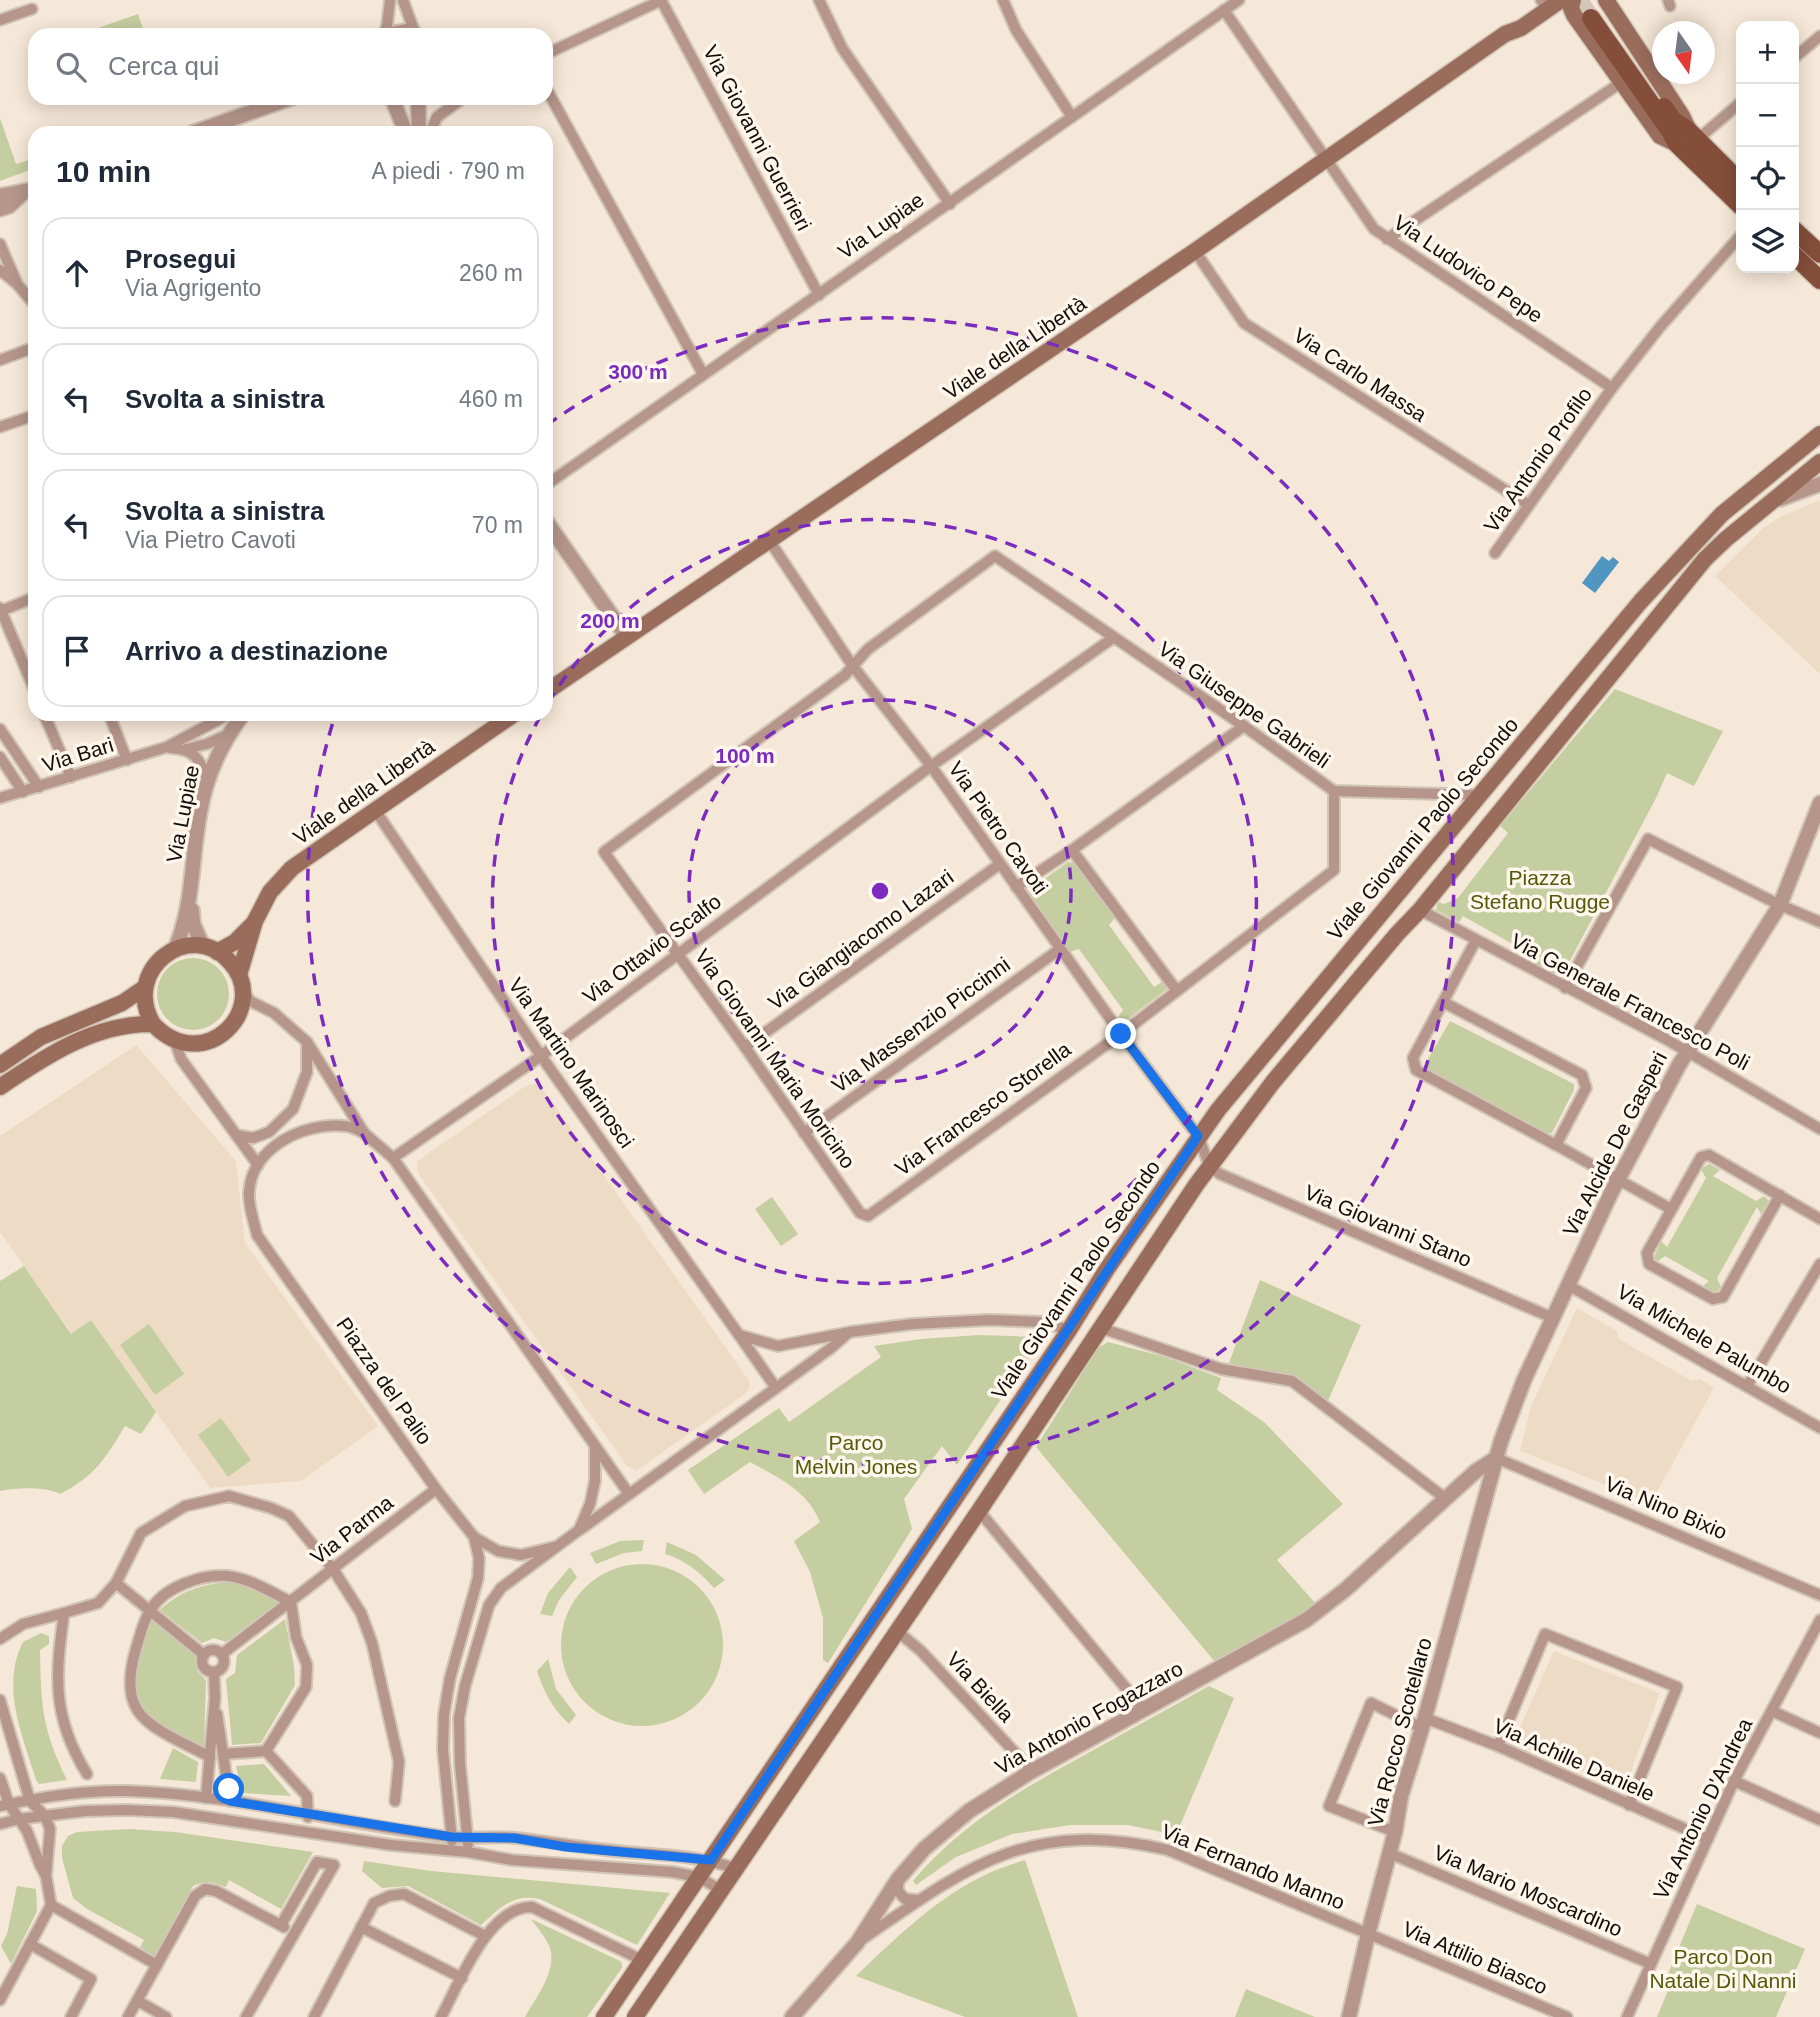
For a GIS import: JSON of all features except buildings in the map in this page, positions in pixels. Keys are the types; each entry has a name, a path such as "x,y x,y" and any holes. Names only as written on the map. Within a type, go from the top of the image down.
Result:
{"main road":[{"path":"1548,2 1558,8 1588,9"},
{"name":"Viale della Libertà","path":"553,687 1195,251 1505,34 1521,28 1548,2"},
{"path":"1588,9 1622,82 1660,136 1687,138 1736,200"},
{"path":"1588,9 1670,131 1687,138 1736,179"},
{"path":"1799,235 1820,254"},
{"path":"1799,260 1820,280"},
{"name":"Viale Giovanni Paolo Secondo","path":"604,2017 1198,1136 1329,974 1641,601 1721,514 1820,434"},
{"path":"635,2017 1210,1167 1273,1082 1420,910 1705,559 1820,462"},
{"path":"1641,601 1658,615"},
{"name":"Viale della Libertà","path":"175,1041 191,1044 208,1042 223,1034 235,1022 242,1007 241,982 255,921 270,891 292,868 504,721"},
{"path":"1399,893 1420,910"},
{"name":"Viale della Libertà","path":"211,949 235,942 255,921"},
{"path":"175,1041 162,1034 153,1024 145,1007 144,988 149,972 160,958 174,949 189,946 211,949 230,962 241,982"},
{"path":"0,1065 41,1037 122,1003 144,988"},
{"path":"0,1087 44,1058 82,1039 111,1028 153,1024"}],"street":[{"path":"386,28 390,0"},
{"path":"403,0 414,28"},
{"path":"553,51 662,0"},
{"name":"Via Giovanni Guerrieri","path":"662,0 819,295"},
{"path":"819,0 842,48 950,204"},
{"path":"1003,0 1016,30 1072,117"},
{"name":"Via Lupiae","path":"553,480 1239,0"},
{"path":"0,20 32,9"},
{"name":"Via Ludovico Pepe","path":"1224,10 1374,229 1612,388"},
{"path":"1799,54 1820,36"},
{"path":"1387,239 1622,82"},
{"path":"553,101 703,374"},
{"path":"212,126 272,105"},
{"path":"395,105 403,126"},
{"path":"418,105 419,126"},
{"path":"433,126 437,117 453,105"},
{"path":"1687,138 1736,105"},
{"path":"0,196 28,190"},
{"path":"0,209 9,206 28,191"},
{"name":"Via Antonio Profilo","path":"1495,553 1612,388 1660,327 1736,241"},
{"path":"0,244 18,284"},
{"name":"Via Carlo Massa","path":"1195,251 1244,323 1529,505"},
{"path":"0,270 18,284 28,296"},
{"path":"0,360 28,350"},
{"path":"0,427 28,417"},
{"path":"1769,503 1820,484"},
{"path":"553,531 626,636"},
{"name":"Via Pietro Cavoti","path":"769,540 852,666 931,766 1121,1034 1198,1136 1210,1167"},
{"name":"Via Giuseppe Gabrieli","path":"852,666 867,649 995,556 1244,726 1334,791 1334,870 1121,1034"},
{"path":"28,599 1,609 28,674"},
{"name":"Via Ottavio Scalfo","path":"393,1158 541,1056 931,766 1113,638"},
{"name":"Via Giovanni Maria Moricino","path":"852,666 845,675 604,852 745,1047 860,1213 867,1216"},
{"path":"47,721 71,777"},
{"path":"112,721 127,760"},
{"name":"Via Bari","path":"0,798 167,747 216,721"},
{"name":"Via Lupiae","path":"174,949 186,917 200,810 215,758 238,721"},
{"path":"1016,887 1244,726"},
{"path":"0,729 39,787"},
{"name":"Via Bari","path":"167,747 186,748 207,744 227,735"},
{"path":"186,748 201,762 208,782"},
{"path":"0,757 23,792"},
{"path":"1334,791 1479,795"},
{"name":"Via Alcide De Gasperi","path":"1496,1458 1524,1380 1619,1178 1687,1052 1780,905 1820,803"},
{"name":"Via Martino Marinosci","path":"375,810 541,1056 776,1388"},
{"path":"1565,988 1648,839 1820,922"},
{"path":"1072,850 1177,990"},
{"name":"Via Giangiacomo Lazari","path":"745,1047 1000,864"},
{"name":"Via Lupiae","path":"191,887 193,924 211,949"},
{"name":"Via Generale Francesco Poli","path":"1420,910 1687,1052 1820,1129"},
{"path":"1476,940 1413,1058 1416,1070 1619,1178 1671,1209"},
{"name":"Via Massenzio Piccinni","path":"804,1133 1060,949"},
{"path":"241,982 250,1001 274,1013 307,1042 365,1133 393,1158 629,1494"},
{"path":"1443,1002 1582,1075 1586,1088 1556,1145"},
{"name":"Via Francesco Storella","path":"867,1216 1121,1034"},
{"path":"175,1041 181,1059 258,1165 277,1144 299,1131 327,1125 347,1126 365,1133"},
{"path":"299,1131 290,1119 307,1072 307,1042"},
{"path":"236,1135 253,1138 269,1132 293,1109"},
{"path":"1780,1195 1723,1297 1713,1299 1649,1264 1647,1253 1701,1157 1709,1155 1780,1195 1820,1219"},
{"name":"Piazza del Palio","path":"258,1165 249,1190 257,1235 436,1489 474,1537 498,1551 521,1555 554,1548"},
{"name":"Via Giovanni Stano","path":"1210,1167 1220,1174 1553,1318"},
{"path":"1748,1386 1820,1264"},
{"name":"Via Michele Palumbo","path":"1568,1285 1820,1428"},
{"path":"739,1335 778,1346 850,1332 912,1324 989,1320 1042,1322 1069,1330"},
{"path":"1101,1328 1222,1369 1292,1381 1446,1499 1476,1471 1496,1458"},
{"path":"776,1388 850,1332"},
{"name":"Piazza del Palio","path":"467,1838 459,1718 465,1686 489,1605 500,1588 776,1388"},
{"path":"579,1530 590,1504 595,1481 595,1446"},
{"name":"Via Nino Bixio","path":"1496,1458 1820,1595"},
{"name":"Via Rocco Scotellaro","path":"1349,2017 1395,1832 1401,1796 1496,1458"},
{"name":"Via Parma","path":"222,1654 436,1489"},
{"path":"0,1639 23,1623 98,1603 116,1583 141,1533 185,1506 229,1496 271,1508 289,1516 333,1569 360,1613 372,1643 399,1762 395,1801"},
{"name":"Via Antonio Fogazzaro","path":"792,2017 857,1943 898,1879 924,1850 969,1811 1032,1771 1306,1620 1345,1590 1446,1499"},
{"path":"979,1511 1143,1710"},
{"path":"453,1850 443,1750 444,1714 450,1678 478,1578 479,1558 474,1537"},
{"path":"209,1757 147,1722 137,1710 131,1692 129,1672 150,1610 158,1600 177,1587 200,1579 226,1576 255,1584 291,1602 296,1637 307,1664 306,1687 266,1751"},
{"path":"116,1583 204,1655"},
{"path":"64,1613 57,1662 58,1697 63,1727 87,1774"},
{"name":"Via Antonio D'Andrea","path":"1627,2017 1734,1781 1820,1620"},
{"name":"Via Biella","path":"897,1631 921,1651 1032,1771"},
{"path":"1498,1746 1545,1634 1677,1687 1629,1805"},
{"path":"213,1650 222,1654 225,1661 223,1667 214,1672 204,1668 202,1661 204,1655 213,1650"},
{"path":"214,1672 215,1698 230,1801"},
{"path":"206,1798 215,1698"},
{"path":"0,1700 30,1801 45,1816 50,1829 46,1876 51,1905 0,2000"},
{"name":"Via Achille Daniele","path":"1395,1832 1329,1805 1371,1703 1423,1723 1498,1746 1708,1839"},
{"path":"1772,1711 1820,1733"},
{"path":"225,1754 266,1751"},
{"path":"266,1751 307,1797 306,1830"},
{"path":"0,1778 5,1805 27,1831 46,1876"},
{"path":"1734,1781 1820,1820"},
{"path":"5,1805 84,1793 126,1791 230,1801 452,1837 514,1838 566,1847 711,1860 737,1868"},
{"path":"0,1824 45,1816 126,1810 173,1812 306,1830 391,1845 453,1850 512,1860 672,1872 699,1877 722,1891"},
{"path":"467,1838 468,1852"},
{"name":"Via Fernando Manno","path":"857,1943 961,1873 994,1857 1026,1847 1096,1838 1131,1841 1168,1850 1368,1934"},
{"name":"Via Mario Moscardino","path":"1389,1853 1651,1964"},
{"path":"246,2017 334,1865 317,1862 281,1925"},
{"path":"898,1879 898,1891 905,1899 919,1900"},
{"path":"128,2017 195,1896 205,1889 216,1891 295,1933"},
{"path":"314,2017 374,1903 389,1896 404,1894 485,1936"},
{"path":"51,1905 157,1965"},
{"path":"441,2017 485,1936 512,1911 523,1906 532,1906 642,1960"},
{"path":"361,1927 462,1978"},
{"name":"Via Attilio Biasco","path":"1368,1934 1546,2013 1567,2017"},
{"path":"30,1944 91,1979 71,2017"},
{"path":"138,2001 166,2017"}],"shaded area":[{"path":"1820,500 1820,674 1715,576 1763,528 1780,517"},
{"path":"136,1045 236,1161 245,1243 378,1426 301,1481 210,1488 91,1320 72,1334 0,1232 0,1136"},
{"path":"527,1085 540,1085 750,1382 750,1388 745,1394 636,1471 627,1466 417,1169 417,1162 423,1157"},
{"path":"1577,1308 1617,1331 1619,1339 1692,1381 1700,1379 1714,1388 1651,1503 1520,1451 1531,1406"},
{"path":"1554,1651 1660,1693 1625,1788 1513,1743"}],"green space":[{"path":"138,14 143,28 98,28"},
{"path":"0,118 16,164 28,160 28,171 0,181"},
{"name":"Piazza Stefano Rugge","path":"1615,689 1723,731 1694,786 1667,773 1564,972 1557,976 1534,963 1536,957 1463,916 1459,922 1436,910 1438,902 1444,904 1458,898 1508,833 1500,826"},
{"path":"1068,862 1075,863 1115,918 1109,925 1154,987 1162,982 1167,989 1124,1022 1118,1017 1123,1010 1079,949 1070,952 1029,894 1030,889"},
{"path":"193,958 213,964 223,974 229,994 223,1014 213,1024 193,1030 173,1024 163,1014 157,994 163,974 173,964"},
{"path":"1450,1021 1574,1084 1574,1090 1552,1133 1547,1133 1426,1070 1424,1066"},
{"path":"1709,1164 1720,1170 1713,1176 1756,1201 1764,1196 1769,1201 1761,1214 1757,1207 1717,1278 1721,1287 1715,1293 1703,1286 1709,1281 1665,1256 1658,1261 1654,1258 1661,1241 1667,1247 1706,1178 1701,1169"},
{"path":"772,1197 798,1234 781,1246 755,1209"},
{"path":"24,1266 71,1334 91,1320 156,1412 141,1434 125,1426 98,1466 60,1494 39,1489 0,1491 0,1281"},
{"path":"1260,1280 1361,1325 1328,1401 1297,1378 1229,1363"},
{"path":"149,1324 184,1374 155,1395 120,1345"},
{"name":"Parco Melvin Jones","path":"979,1335 1037,1337 1039,1342 957,1465 942,1446 904,1499 912,1529 828,1663 823,1660 823,1618 810,1572 794,1541 820,1522 815,1511 791,1486 750,1462 704,1494 688,1470 779,1408 789,1422 881,1357 874,1346"},
{"path":"1108,1342 1165,1357 1221,1378 1217,1390 1264,1422 1343,1504 1277,1560 1316,1604 1282,1626 1215,1662 1036,1447 1098,1348"},
{"path":"221,1418 251,1460 228,1477 198,1435"},
{"path":"644,1540 642,1551 624,1553 596,1564 590,1553 620,1541"},
{"path":"667,1542 696,1555 725,1580 714,1588 692,1567 665,1554"},
{"path":"642,1564 673,1570 699,1588 717,1614 723,1645 717,1676 699,1702 673,1720 642,1726 611,1720 585,1702 567,1676 561,1645 567,1614 585,1588 611,1570"},
{"path":"570,1567 577,1577 559,1600 552,1616 540,1614 548,1593"},
{"path":"230,1582 253,1589 279,1602 226,1642 214,1638 202,1643 160,1610 175,1598 192,1590"},
{"path":"151,1618 196,1653 197,1671 206,1680 204,1749 159,1724 140,1704 135,1680 139,1654"},
{"path":"285,1619 295,1685 261,1743 232,1745 226,1679 235,1673 237,1655"},
{"path":"41,1633 49,1636 49,1644 40,1650 44,1717 52,1746 67,1780 39,1784 20,1729 13,1676 23,1642"},
{"path":"548,1659 556,1689 576,1715 569,1724 549,1699 537,1671"},
{"path":"1209,1686 1234,1698 1176,1835 1128,1825 1070,1825 1012,1834 956,1857 916,1885 913,1881 952,1842 994,1809 1040,1780"},
{"path":"173,1748 198,1762 196,1782 160,1779"},
{"path":"264,1764 291,1796 242,1793 236,1766"},
{"path":"129,1829 175,1832 313,1852 281,1909 229,1880 226,1887 210,1882 193,1886 154,1956 140,1947 144,1940 87,1909 73,1898 62,1858 62,1846 68,1836 77,1832"},
{"path":"1025,1860 1078,2017 965,2017 856,1976 918,1919 952,1894 989,1873"},
{"path":"364,1861 431,1871 670,1893 637,1945 540,1899 514,1900 481,1925 408,1886 382,1888 362,1871"},
{"path":"17,1886 36,1889 37,1911 11,1964 1,1946 7,1934"},
{"name":"Parco Don Natale Di Nanni","path":"1697,1904 1805,1949 1776,2017 1657,2017 1674,1976 1668,1974"},
{"path":"531,1919 622,1964 622,1968 587,2017 525,2017 551,1966 550,1948"},
{"path":"1246,1989 1315,2017 1235,2017"}],"water":[{"path":"1602,556 1609,561 1613,557 1619,562 1595,593 1582,583"}],"tunnel":[{"path":"1579,0 1591,18"}],"route":[{"path":"229,1789 230,1801 349,1822 452,1837 514,1838 566,1847 711,1860 1198,1136 1121,1034"}]}
